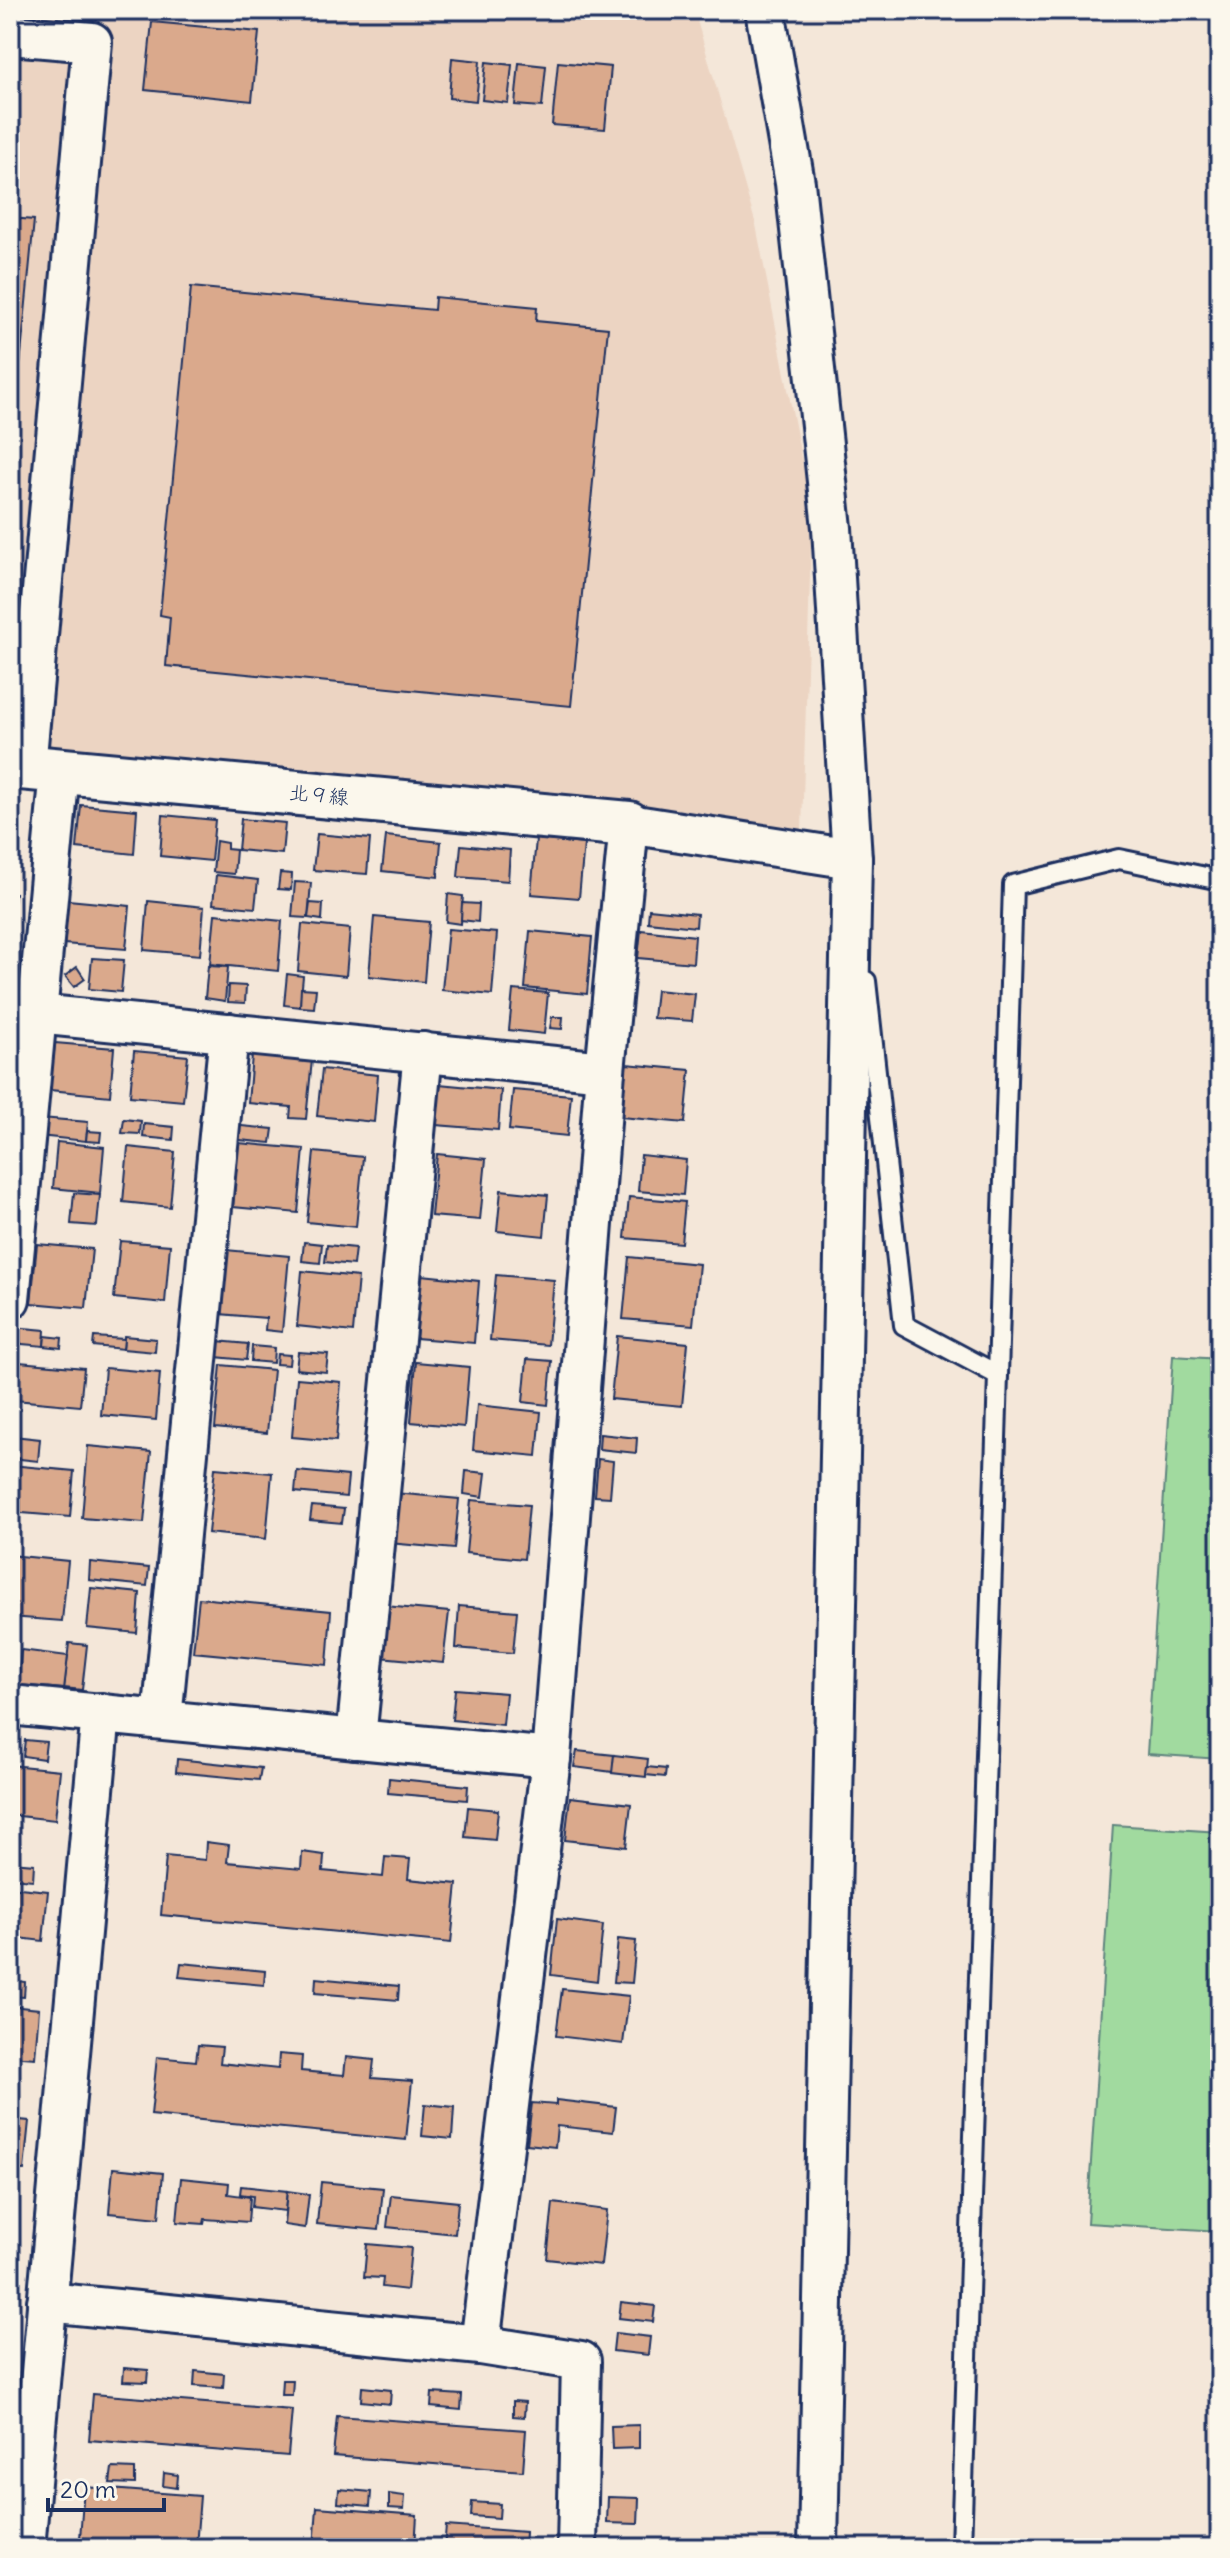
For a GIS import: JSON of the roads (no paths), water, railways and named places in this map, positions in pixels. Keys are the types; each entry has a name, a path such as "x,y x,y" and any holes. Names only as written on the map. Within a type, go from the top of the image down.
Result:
{"street":[{"path":"765,10 795,183 828,497 852,859 818,2548"},
{"path":"10,35 92,42 32,768 37,1014 10,1299"},
{"name":"北９線","path":"32,768 629,824"},
{"path":"480,2345 551,1758 605,1071 629,824 852,859"},
{"path":"37,1014 605,1071"},
{"path":"162,1719 229,1033"},
{"path":"356,1739 423,1052"},
{"path":"10,1705 551,1758"},
{"path":"25,2548 23,2429 47,2302 101,1713"},
{"path":"47,2302 480,2345 581,2361 577,2548"}],"lane":[{"path":"852,859 904,1325 998,1375"},
{"path":"961,2548 1013,885 1119,859 1220,880"}],"waterway":[{"path":"1209,10 1220,21"}]}
